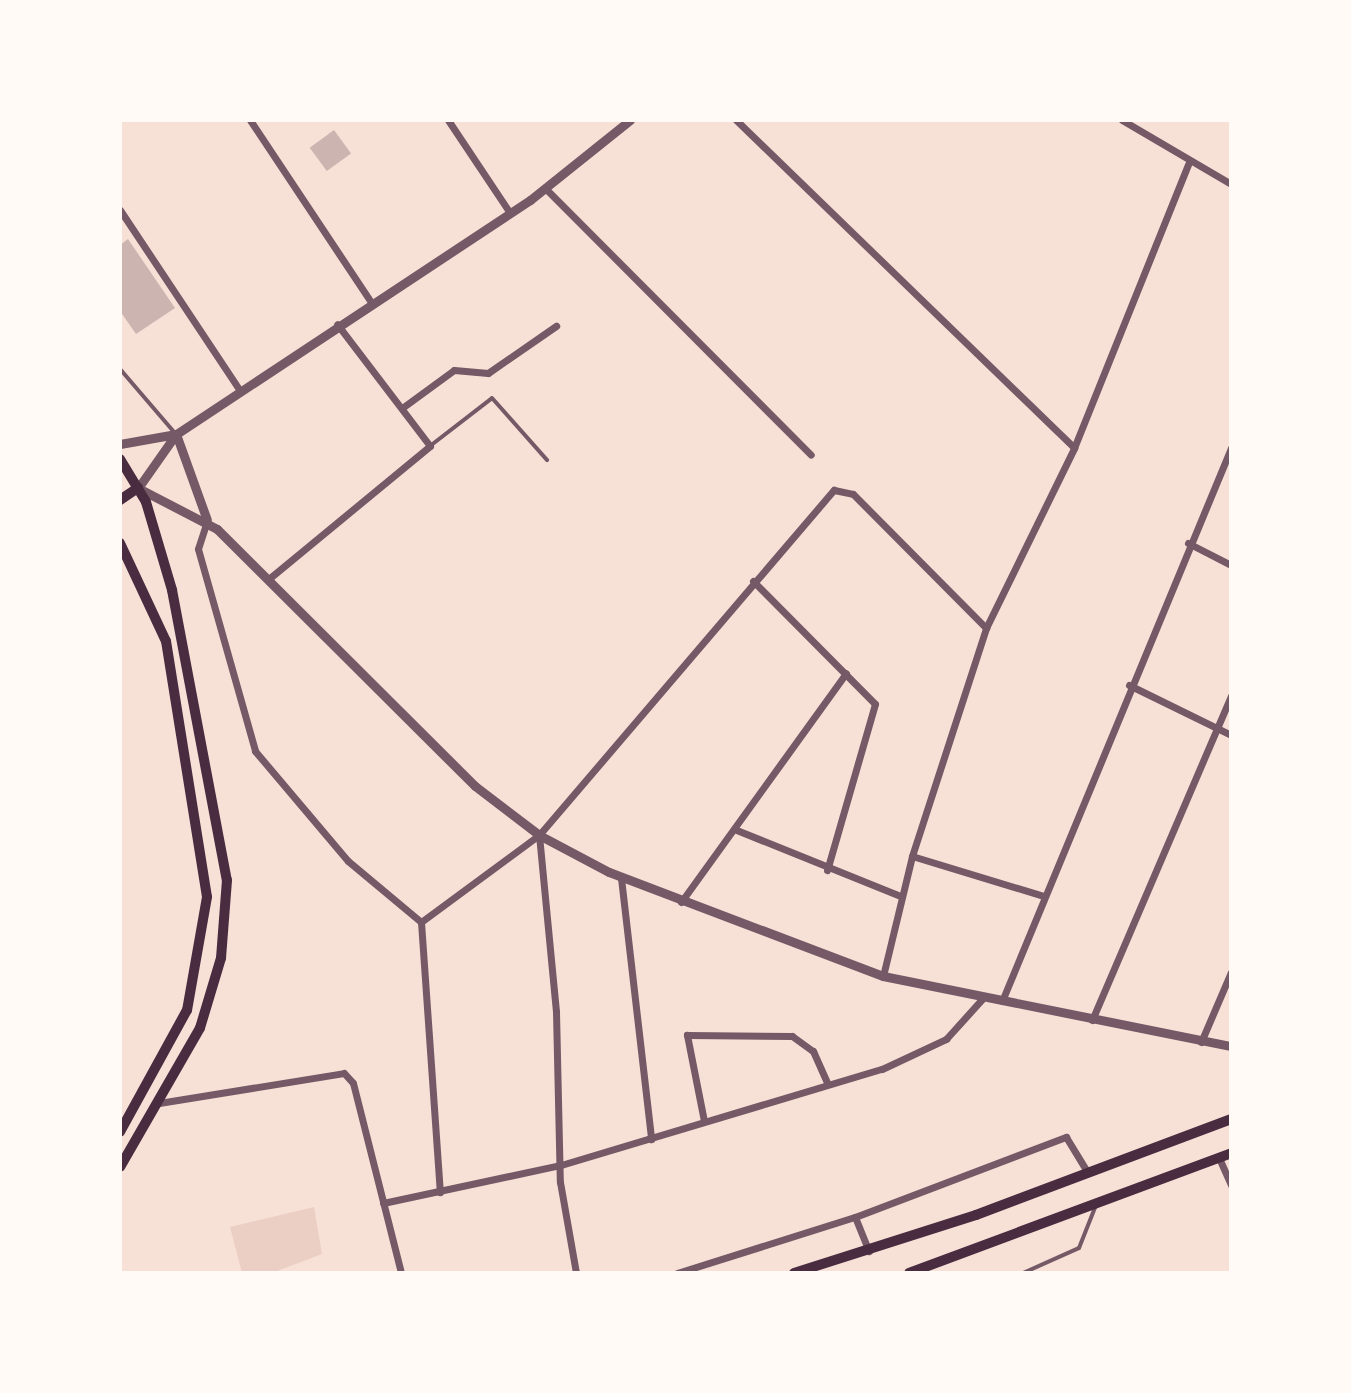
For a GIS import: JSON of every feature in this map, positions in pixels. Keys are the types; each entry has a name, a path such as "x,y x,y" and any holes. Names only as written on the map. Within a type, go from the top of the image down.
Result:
{"main road":[{"path":"120,459 138,488 196,693 227,880 212,994 159,1103 120,1167"},
{"path":"120,500 138,488"},
{"path":"120,543 166,641 207,897 187,1010 120,1132"},
{"path":"794,1273 869,1251 1231,1119"},
{"path":"909,1273 1231,1153"}],"street":[{"path":"250,120 371,302"},
{"path":"448,120 510,213"},
{"path":"630,120 546,189 337,324 176,434 138,488 207,521 271,577 475,786 539,835 621,878 679,903 883,976 1226,1046 1231,1053"},
{"path":"736,120 1074,448"},
{"path":"1122,120 1188,164 1231,184"},
{"path":"883,976 912,856 986,628 1074,448 1188,164"},
{"path":"546,189 811,455"},
{"path":"120,210 239,389"},
{"path":"271,577 430,446 337,324"},
{"path":"402,408 454,370 488,373 556,326"},
{"path":"120,444 176,434"},
{"path":"176,434 207,521 198,549 255,751 348,861 421,922 440,1192"},
{"path":"1002,1001 1129,685 1231,448"},
{"path":"421,922 539,835 753,581 840,489 986,628"},
{"path":"1188,543 1231,565"},
{"path":"753,581 875,704 827,870"},
{"path":"679,903 846,673"},
{"path":"1129,685 1231,735"},
{"path":"1092,1020 1231,695"},
{"path":"734,829 827,870 901,896"},
{"path":"539,835 561,1165 576,1273"},
{"path":"912,856 1044,896"},
{"path":"621,878 651,1139"},
{"path":"1201,1042 1231,972"},
{"path":"383,1203 561,1165 882,1069 946,1039 983,998"},
{"path":"704,1121 687,1035 792,1036 807,1044 827,1083"},
{"path":"159,1103 344,1073 353,1083 401,1273"},
{"path":"677,1273 855,1217 1066,1137 1088,1173"},
{"path":"1219,1158 1231,1185"},
{"path":"855,1217 869,1251"}],"lane":[{"path":"120,369 176,434"},
{"path":"430,446 492,398 547,460"},
{"path":"1023,1273 1079,1248 1096,1205"}],"shaded area":[{"path":"314,1207 322,1254 272,1273 242,1273 230,1227"}],"building":[{"path":"334,130 351,153 327,171 310,148"},
{"path":"128,239 175,308 136,334 120,311 120,245"}]}
